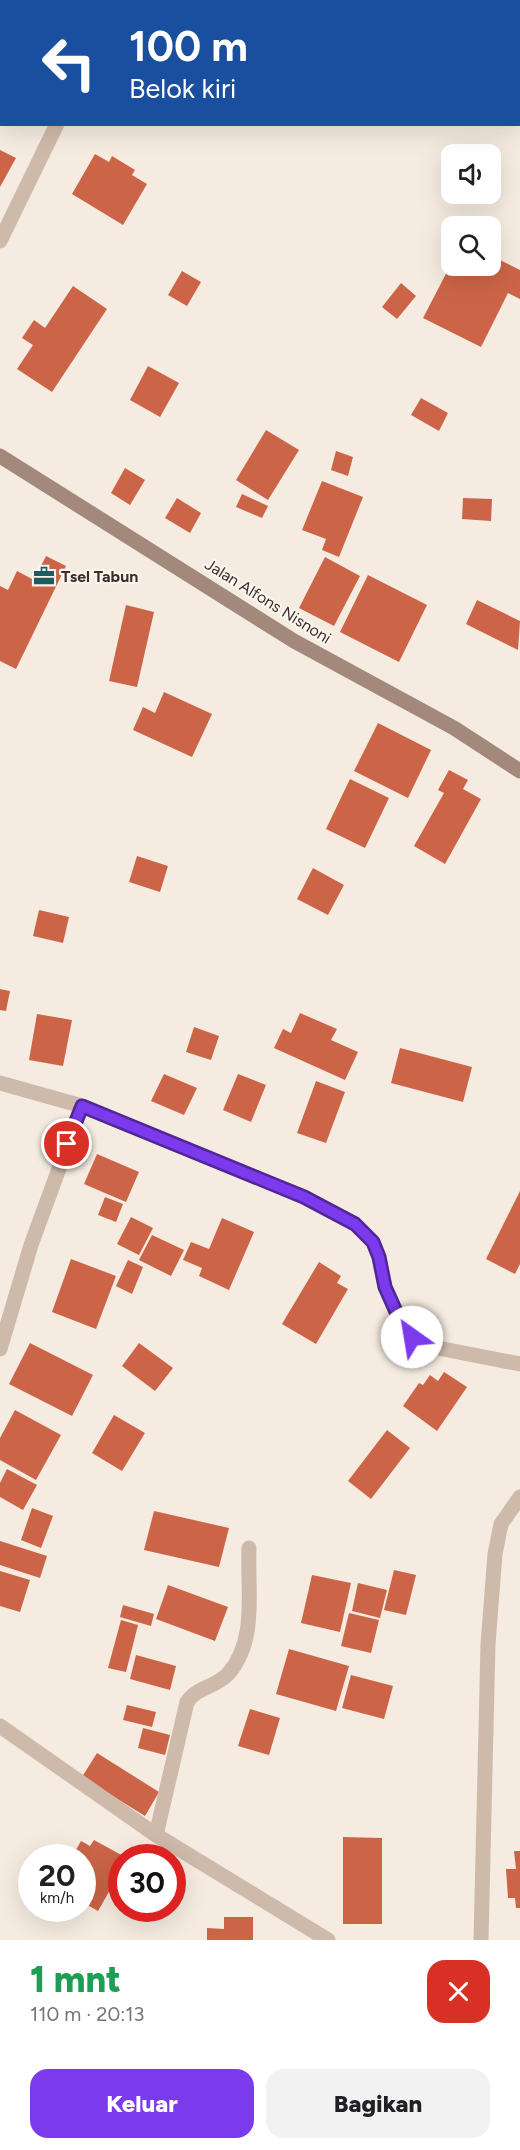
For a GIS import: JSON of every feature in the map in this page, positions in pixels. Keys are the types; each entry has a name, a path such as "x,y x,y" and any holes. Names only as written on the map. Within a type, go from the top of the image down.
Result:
{"main road":[{"name":"Jalan Alfons Nisnoni","path":"0,456 294,641 454,728 520,771"}],"street":[{"path":"0,241 56,126"},
{"path":"0,1083 82,1106 304,1197 355,1224 373,1242 379,1257 385,1287 398,1316 412,1337 433,1347 520,1365"},
{"path":"0,1349 31,1245 82,1106"},
{"path":"480,1940 488,1644 495,1554 501,1524 520,1497"},
{"path":"156,1835 187,1702 193,1693 227,1674 238,1657 248,1631 249,1548"},
{"path":"0,1726 156,1835 328,1940"}],"building":[{"path":"0,150 16,158 0,187"},
{"path":"95,154 109,162 112,156 135,170 132,175 147,184 123,225 72,194"},
{"path":"501,260 520,270 520,299 508,293 481,347 423,318 445,276 501,276"},
{"path":"182,271 201,282 187,306 168,295"},
{"path":"401,283 416,296 397,319 382,307"},
{"path":"73,286 107,309 52,392 17,369 33,345 22,338 34,320 45,328"},
{"path":"148,366 179,383 160,417 130,400"},
{"path":"421,398 448,413 439,431 411,415"},
{"path":"266,430 299,450 268,500 236,480"},
{"path":"336,451 353,457 348,476 331,470"},
{"path":"125,468 145,480 130,505 111,493"},
{"path":"322,481 363,497 339,557 322,550 326,539 302,530"},
{"path":"242,494 268,506 262,518 236,507"},
{"path":"177,498 201,513 190,533 165,518"},
{"path":"463,498 492,499 491,521 462,519"},
{"path":"46,556 66,566 16,669 0,661 0,586 8,590 17,571 34,580"},
{"path":"325,557 360,576 334,626 299,608"},
{"path":"368,575 427,605 399,662 340,632"},
{"path":"477,600 520,621 518,650 466,624"},
{"path":"126,605 154,612 137,687 109,681"},
{"path":"164,692 212,714 192,757 133,730 143,707 155,713"},
{"path":"378,723 431,750 408,798 354,771"},
{"path":"449,770 468,780 463,789 481,799 445,864 414,846 444,793 438,790"},
{"path":"350,779 389,798 365,848 326,829"},
{"path":"137,856 168,866 160,892 129,882"},
{"path":"313,868 344,885 328,915 297,899"},
{"path":"39,910 69,917 63,943 33,936"},
{"path":"0,989 10,991 6,1011 0,1010"},
{"path":"300,1013 337,1029 331,1040 358,1052 345,1080 274,1048 283,1029 291,1033"},
{"path":"37,1014 72,1020 63,1066 29,1060"},
{"path":"194,1027 219,1036 211,1060 186,1052"},
{"path":"400,1048 472,1067 463,1102 391,1083"},
{"path":"164,1074 197,1088 184,1115 151,1101"},
{"path":"238,1074 266,1085 251,1122 223,1110"},
{"path":"316,1081 345,1092 326,1143 297,1133"},
{"path":"97,1154 139,1172 126,1202 84,1184"},
{"path":"520,1191 520,1264 515,1274 486,1259"},
{"path":"105,1197 123,1204 116,1222 98,1215"},
{"path":"131,1217 153,1228 139,1255 117,1244"},
{"path":"222,1218 254,1232 229,1290 199,1276 202,1268 183,1260 191,1242 209,1249"},
{"path":"152,1235 184,1250 171,1276 139,1260"},
{"path":"71,1259 116,1276 96,1329 52,1312"},
{"path":"128,1260 143,1267 132,1294 116,1286"},
{"path":"319,1262 341,1276 337,1283 348,1289 316,1344 282,1324"},
{"path":"30,1343 93,1375 72,1416 9,1384"},
{"path":"139,1343 173,1368 155,1391 122,1366"},
{"path":"444,1372 467,1387 437,1431 403,1406 419,1383 423,1385 430,1375 438,1381"},
{"path":"15,1410 61,1435 36,1480 0,1460 0,1438"},
{"path":"114,1415 145,1433 122,1471 92,1453"},
{"path":"387,1430 410,1448 371,1499 348,1481"},
{"path":"7,1469 37,1485 23,1510 0,1497 0,1483"},
{"path":"32,1508 53,1516 41,1548 21,1540"},
{"path":"154,1511 229,1528 219,1567 144,1550"},
{"path":"0,1541 47,1556 40,1578 0,1565"},
{"path":"394,1570 416,1575 406,1615 384,1610"},
{"path":"0,1571 30,1580 20,1612 0,1606"},
{"path":"312,1575 351,1583 340,1632 301,1623"},
{"path":"358,1583 387,1590 380,1618 352,1611"},
{"path":"168,1585 228,1607 215,1641 156,1619"},
{"path":"123,1605 154,1614 151,1626 120,1617"},
{"path":"349,1613 379,1620 371,1653 341,1646"},
{"path":"121,1620 138,1625 126,1672 108,1668"},
{"path":"289,1649 349,1666 336,1711 276,1694"},
{"path":"136,1655 176,1666 170,1690 130,1679"},
{"path":"351,1675 393,1686 384,1719 342,1708"},
{"path":"127,1705 156,1712 152,1727 123,1720"},
{"path":"250,1709 280,1718 269,1755 238,1746"},
{"path":"143,1728 170,1735 165,1755 138,1748"},
{"path":"97,1753 159,1792 145,1816 82,1777"},
{"path":"343,1837 382,1838 382,1924 343,1924"},
{"path":"94,1840 108,1848 108,1894 98,1911 96,1910 96,1844 91,1844"},
{"path":"514,1851 520,1851 520,1908 516,1908 515,1898 508,1898 506,1869 516,1869"},
{"path":"224,1917 253,1917 253,1940 207,1940 207,1928 224,1929"}],"place":[{"name":"Tsel Tabun","path":"44,576"}],"route":[{"path":"67,1144 82,1106 304,1197 355,1224 373,1242 379,1257 385,1287 398,1316 412,1337"}]}
